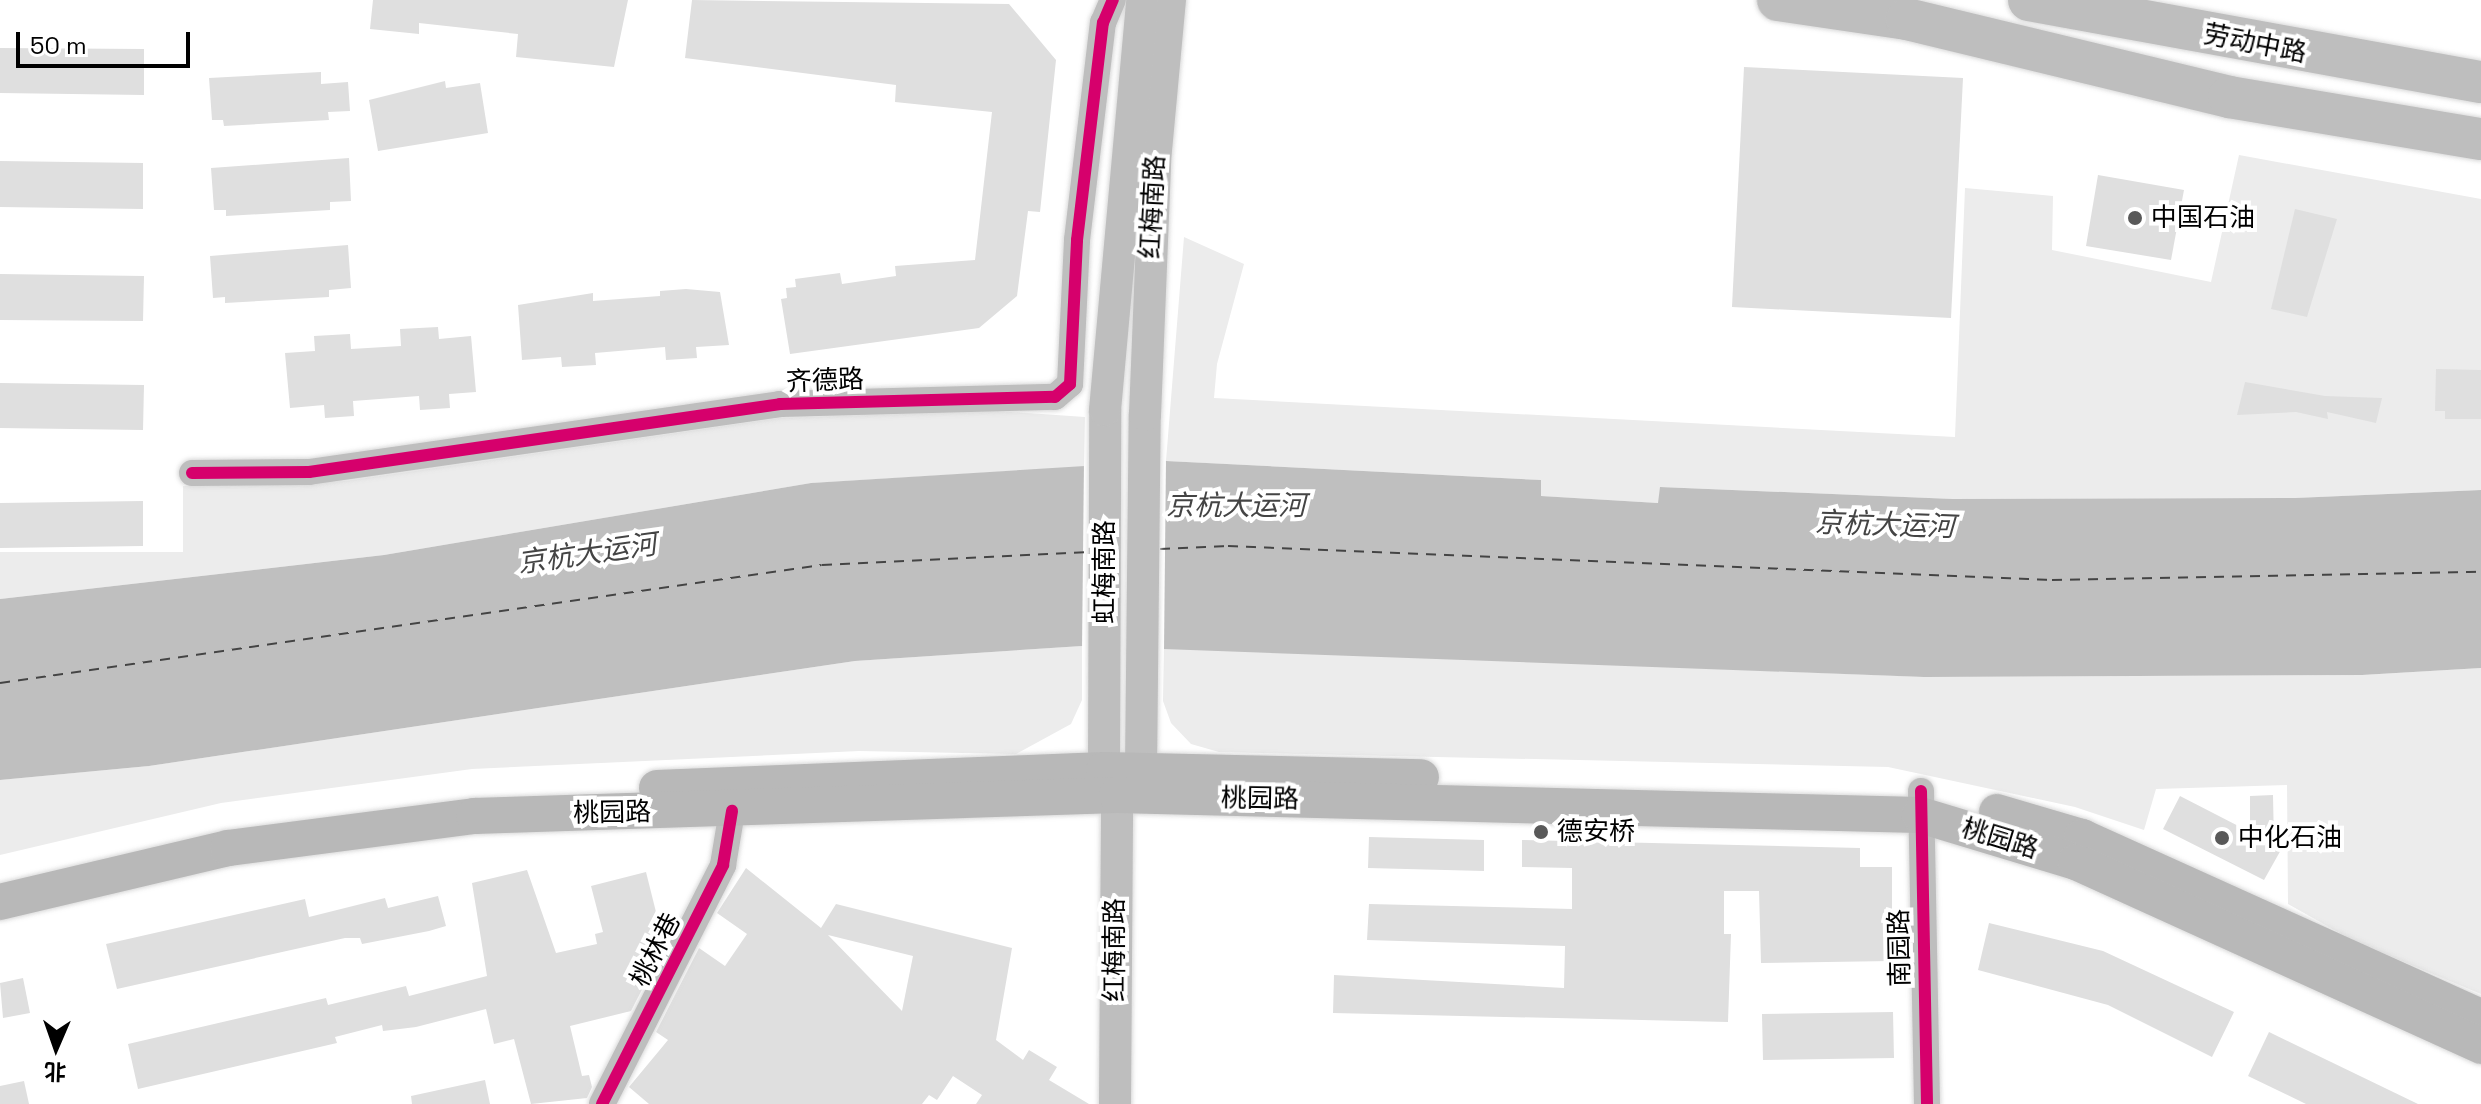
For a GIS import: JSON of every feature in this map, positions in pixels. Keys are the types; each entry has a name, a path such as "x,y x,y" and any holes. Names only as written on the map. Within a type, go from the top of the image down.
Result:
{"main road":[{"path":"1778,0 1907,19 2229,97 2481,139"},
{"name":"劳动中路","path":"2032,0 2481,82"},
{"path":"0,880 213,828 461,794 1121,779"},
{"name":"桃园路","path":"0,902 228,848 474,816 732,811 1121,779 1921,803 2082,837 2481,1017"},
{"name":"桃园路","path":"1921,803 2076,862 2481,1046"}],"street":[{"name":"齐德路","path":"192,473 309,472 780,404 1055,397 1070,384 1077,240 1103,23 1113,0"},
{"name":"红梅南路","path":"1105,410 1142,0"},
{"name":"红梅南路","path":"1145,415 1155,161 1170,0"},
{"path":"2023,48 2032,0"},
{"name":"虹梅南路","path":"1104,734 1105,410"},
{"name":"虹梅南路","path":"1141,733 1145,415"},
{"name":"红梅南路","path":"1121,779 1141,733"},
{"name":"红梅南路","path":"1104,734 1121,779 1115,1104"},
{"name":"南园路","path":"1921,803 1927,1104"},
{"name":"桃林巷","path":"602,1104 723,865 732,811"}],"shaded area":[{"path":"2239,155 2481,199 2481,490 2295,498 1953,499 1661,487 1659,503 1540,496 1541,480 1166,461 1184,237 1244,264 1217,364 1214,398 1955,437 1965,188 2053,196 2052,250 2211,282"},
{"path":"997,411 1085,417 1084,467 811,483 384,555 0,599 0,552 183,552 183,486 346,481 779,418"},
{"path":"1082,646 1082,700 1071,724 1016,754 859,751 472,769 221,803 0,855 0,780 149,766 855,661"},
{"path":"1164,647 1924,677 2362,675 2481,668 2481,994 2354,941 2288,904 2287,785 2156,789 2144,830 2075,807 1888,767 1219,752 1191,744 1171,723 1163,701"}],"water":[{"name":"京杭大运河","path":"1166,461 1541,480 1541,496 1658,503 1660,487 1953,499 2295,498 2481,490 2481,668 2362,675 1924,677 1082,646 855,661 149,766 0,780 0,599 384,555 811,483"}],"pier":[{"path":"1166,457 1164,651 1082,650 1084,463"}],"building":[{"path":"373,0 628,0 614,67 516,57 518,34 419,23 419,34 370,29"},
{"path":"692,0 1009,4 1056,60 1040,212 1028,211 1017,296 979,328 790,354 781,299 787,298 786,288 796,287 795,279 840,273 842,284 896,276 895,266 975,260 992,112 895,102 896,85 685,58"},
{"path":"0,48 144,49 144,95 0,93"},
{"path":"1744,67 1963,78 1951,318 1732,307"},
{"path":"321,72 321,84 348,82 350,111 328,112 329,120 224,126 223,120 212,120 209,78"},
{"path":"445,81 446,88 480,83 488,133 378,151 369,100"},
{"path":"349,158 351,201 330,202 330,210 226,216 226,210 214,210 211,168"},
{"path":"0,161 143,163 143,209 0,207"},
{"name":"中国石油","path":"2098,175 2184,190 2171,260 2086,246"},
{"path":"2295,209 2337,219 2307,317 2271,309"},
{"path":"348,245 351,288 329,290 329,297 225,303 225,297 213,298 210,256"},
{"path":"0,274 144,276 143,321 0,320"},
{"path":"686,289 720,292 729,345 696,347 697,358 666,360 665,347 595,353 596,365 562,367 561,357 522,360 518,305 593,293 593,301 660,296 660,291"},
{"path":"438,327 439,339 471,336 476,392 449,394 450,408 420,410 419,396 353,401 354,416 325,418 324,405 290,408 285,353 315,351 314,336 350,334 351,349 401,346 400,329"},
{"path":"2436,369 2481,370 2481,419 2445,419 2445,411 2435,411"},
{"path":"2245,382 2325,396 2382,398 2376,423 2327,412 2328,419 2296,412 2237,415"},
{"path":"0,383 144,385 143,430 0,428"},
{"path":"143,501 143,546 0,548 0,503"},
{"name":"中化石油","path":"2273,795 2274,844 2282,848 2264,880 2163,829 2180,796 2250,832 2250,796"},
{"path":"1369,837 1484,840 1484,871 1368,868"},
{"path":"1522,840 1860,848 1860,867 1892,867 1892,961 1761,963 1759,891 1724,891 1724,934 1731,934 1728,1022 1333,1013 1334,975 1564,988 1565,946 1367,940 1369,904 1572,909 1572,868 1522,867"},
{"path":"746,868 821,928 836,904 1012,948 996,1040 1023,1060 1029,1050 1057,1067 1049,1080 1089,1104 976,1104 982,1095 953,1076 937,1100 929,1095 922,1104 649,1104 629,1087 668,1040 656,1032 699,948 725,966 747,934 717,913","holes":["828,935 913,956 902,1011"]},
{"path":"527,870 556,953 597,944 595,934 603,932 591,886 646,872 658,920 665,918 670,935 631,1011 570,1026 582,1076 589,1075 592,1087 587,1098 531,1104 514,1039 494,1044 486,1009 416,1027 383,1031 382,1025 335,1037 337,1043 138,1089 128,1044 326,998 328,1005 406,986 409,996 487,976 472,883"},
{"path":"438,896 446,926 429,931 362,944 360,938 345,938 117,989 106,944 305,899 309,917 385,898 388,908"},
{"path":"1989,923 2103,951 2234,1012 2212,1057 2108,1005 1978,970"},
{"path":"23,978 30,1013 3,1018 0,983"},
{"path":"1893,1012 1894,1058 1763,1060 1762,1014"},
{"path":"2269,1032 2418,1104 2306,1104 2248,1076"},
{"path":"485,1080 490,1104 412,1104 411,1096"},
{"path":"24,1081 29,1104 0,1104 0,1086"}],"ferry route":[{"path":"1160,549 1228,546 2052,580 2481,572"},
{"path":"0,683 822,565 1090,552"}],"cycle path":[{"path":"192,473 309,472 780,404 1055,397 1070,384 1077,240 1103,23 1113,0"},
{"path":"1921,791 1927,1104"},
{"path":"602,1104 723,865 732,811"}],"place":[{"name":"中国石油","path":"2135,218"},
{"name":"德安桥","path":"1541,832"},
{"name":"中化石油","path":"2222,838"}]}
